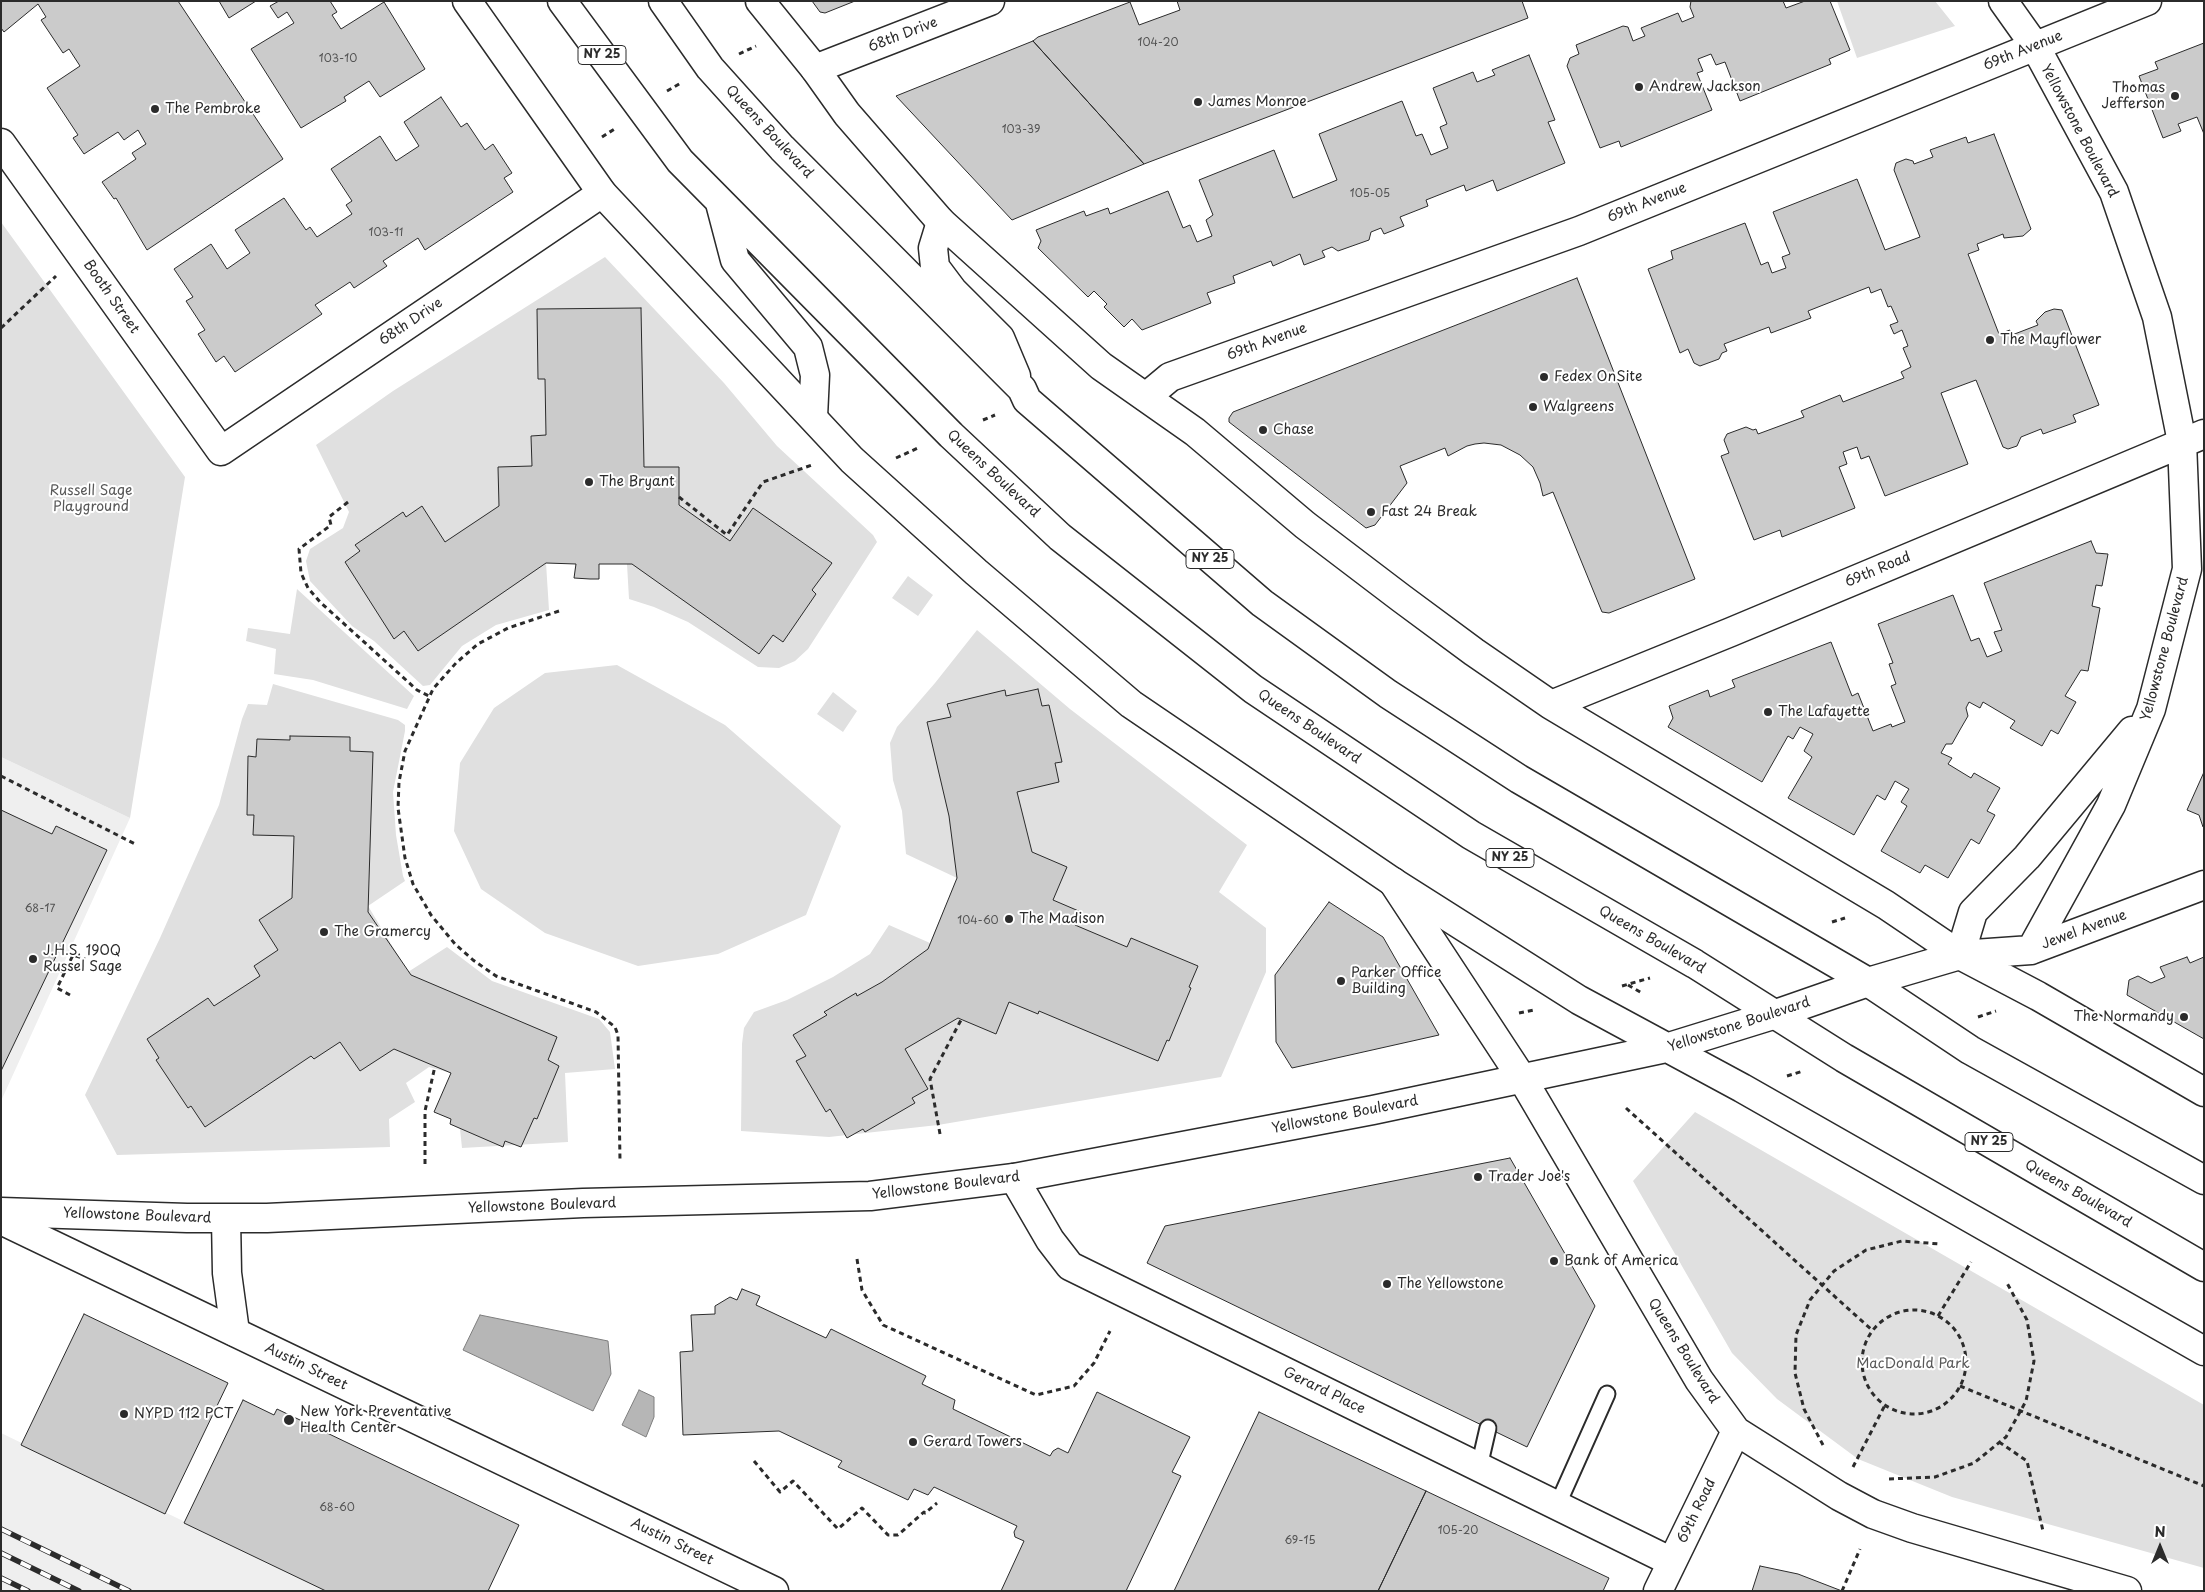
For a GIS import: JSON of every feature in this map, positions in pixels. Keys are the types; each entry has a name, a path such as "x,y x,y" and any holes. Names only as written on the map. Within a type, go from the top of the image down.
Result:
{"street":[{"name":"Queens Boulevard","path":"468,1 602,193 865,473 928,531 1132,704 1393,882 1579,1000 1742,1088 2204,1351"},
{"name":"Queens Boulevard","path":"562,1 680,161 950,435 1060,537 1253,689 1471,835 1695,964 1844,1058 2204,1267"},
{"name":"Queens Boulevard","path":"663,1 710,68 782,148 1022,389 1028,400 1262,604 1388,694 1519,779 1868,982 1970,1050 2204,1180"},
{"path":"760,1 816,69 847,114 941,222 1101,366 1195,432 1320,537 1474,652 1552,705 1886,905 1960,955 2038,996 2204,1092"},
{"name":"68th Drive","path":"816,69 990,1"},
{"name":"Yellowstone Boulevard","path":"2003,1 2035,46 2114,192 2157,316 2193,438 2187,569 2150,709 2111,805 2031,950"},
{"name":"69th Avenue","path":"1146,397 1170,377 1579,231 2147,1"},
{"name":"Booth Street","path":"1,144 221,451"},
{"name":"68th Drive","path":"221,451 602,193"},
{"path":"720,202 735,260 808,347 816,375 813,416"},
{"path":"941,222 933,248 935,267 953,291 1000,338 1022,389"},
{"name":"69th Road","path":"1552,705 1732,632 2193,438"},
{"path":"1960,955 1973,912 2027,857 2150,709"},
{"name":"Queens Boulevard","path":"1393,882 1523,1080 1690,1364 1736,1431 1839,1496 1873,1514 1912,1528 2127,1591"},
{"name":"Jewel Avenue","path":"1868,982 1960,955 2031,950 2204,885"},
{"name":"Yellowstone Boulevard","path":"1,1212 226,1218 583,1203 870,1196 1014,1178 1523,1080 1666,1048 1776,1014 1868,982"},
{"name":"Gerard Place","path":"1014,1178 1050,1240 1070,1266 1672,1562"},
{"path":"226,1218 227,1273 235,1332"},
{"name":"Austin Street","path":"1,1220 774,1591"},
{"name":"69th Road","path":"1658,1591 1736,1431"}],"lane":[{"path":"1557,1506 1607,1394"},
{"path":"1479,1467 1488,1428"}],"path":[{"path":"734,56 756,46"},
{"path":"664,93 684,81"},
{"path":"600,139 618,127"},
{"path":"1,328 56,276"},
{"path":"900,456 921,447"},
{"path":"679,497 727,535 763,482 815,464"},
{"path":"348,502 329,516 331,525 299,549 301,573 308,588 320,602 417,690 429,696"},
{"path":"559,611 508,628 478,644 456,663 429,696 405,751 398,795 404,858 413,884 431,915 455,944 473,960 496,976 596,1012 615,1027 618,1035 620,1161"},
{"path":"1,776 137,845"},
{"path":"1829,923 1849,917"},
{"path":"70,995 58,988 73,955 85,959"},
{"path":"50,969 65,972"},
{"path":"1619,987 1650,978"},
{"path":"1628,984 1642,993"},
{"path":"1514,1014 1537,1010"},
{"path":"940,1134 930,1079 961,1020"},
{"path":"425,1164 425,1110 435,1066"},
{"path":"1785,1076 1809,1068"},
{"path":"1788,1070 1793,1074"},
{"path":"1626,1108 1873,1331"},
{"path":"1823,1445 1804,1409 1794,1373 1796,1335 1810,1300 1834,1271 1866,1250 1902,1241 1940,1244"},
{"path":"857,1259 862,1290 883,1325 1036,1394 1074,1386 1094,1363 1110,1331"},
{"path":"1938,1316 1970,1262"},
{"path":"1889,1479 1935,1477 1974,1463 2006,1436 2026,1401 2034,1361 2027,1320 2007,1283"},
{"path":"1911,1310 1928,1312 1938,1316 1956,1331 1963,1347 1966,1364 1960,1386 1954,1396 1940,1407 1925,1413 1907,1414 1890,1409 1877,1399 1867,1385 1862,1368 1862,1352 1873,1331 1880,1323 1894,1314 1911,1310"},
{"path":"1960,1386 2204,1486"},
{"path":"1852,1470 1885,1405"},
{"path":"1999,1442 2027,1461 2043,1531"},
{"path":"754,1461 780,1492 793,1482 838,1529 862,1508 888,1535 898,1535 937,1503"},
{"path":"1842,1591 1860,1549"}],"shaded area":[{"name":"J.H.S. 190Q Russel Sage","path":"1,757 130,818 1,1101"},
{"path":"480,1315 608,1341 611,1374 593,1411 463,1350"},
{"path":"639,1390 654,1397 654,1417 646,1437 622,1425"},
{"path":"1,1433 328,1591 1,1591"}],"green space":[{"path":"1837,1 1935,1 1955,26 1857,58"},
{"name":"Russell Sage Playground","path":"1,222 185,477 130,818 1,757"},
{"path":"605,257 724,383 777,446 873,535 877,542 808,649 795,661 779,668 758,667 688,622 654,607 629,599 627,564 599,564 599,579 574,578 575,564 546,563 549,610 496,625 462,646 430,685 423,686 374,641 352,626 310,581 306,561 310,549 343,528 349,512 316,445 393,391"},
{"path":"908,576 933,595 918,616 892,598"},
{"path":"297,589 414,696 407,709 313,680 274,674 276,649 246,641 248,628 290,634"},
{"path":"977,630 1070,709 1247,845 1219,892 1266,928 1266,972 1221,1077 938,1125 829,1137 741,1131 742,1044 744,1028 754,1012 787,1000 833,977 870,954 889,925 930,943 957,878 906,854 902,811 893,780 890,743 897,727"},
{"path":"617,665 725,725 841,826 806,915 718,954 638,966 545,933 481,889 454,831 460,763 494,708 545,673"},
{"path":"273,684 398,720 405,725 393,792 396,835 405,881 368,906 408,972 447,947 492,981 599,1019 610,1032 615,1069 565,1073 568,1142 462,1148 460,1129 450,1124 451,1119 434,1112 451,1073 429,1067 406,1083 415,1102 389,1119 390,1147 117,1155 85,1095 160,938 219,805 242,719 248,704 267,705"},
{"path":"833,692 857,711 843,732 817,714"},
{"name":"MacDonald Park","path":"1695,1112 2204,1405 2204,1568 1952,1497 1858,1459 1777,1399 1732,1353 1633,1181"}],"building":[{"name":"The Pembroke","path":"1,1 178,1 283,159 147,250 116,198 114,199 102,182 136,159 132,153 146,144 138,130 124,140 118,132 84,154 73,138 78,135 47,88 80,66 69,49 63,53 41,20 46,17 38,4 4,32 1,28"},
{"path":"219,1 256,1 229,18"},
{"path":"279,1 330,1 337,12 332,15 341,29 384,2 425,69 380,97 369,81 344,97 346,101 301,128 251,49 294,23 287,12 278,18 270,6"},
{"path":"812,1 855,1 825,13 820,12"},
{"name":"James Monroe","path":"1177,1 1522,1 1528,18 1144,164 1033,41 1038,37 1130,2 1139,25 1180,10"},
{"name":"Andrew Jackson","path":"1691,1 1783,1 1786,8 1805,1 1830,1 1850,50 1829,59 1831,64 1740,101 1725,62 1716,65 1711,54 1698,59 1703,71 1697,73 1712,110 1621,147 1619,141 1600,148 1567,66 1570,58 1579,54 1576,45 1623,26 1628,27 1633,41 1645,36 1641,28 1678,13 1682,22 1694,17 1690,7"},
{"path":"1033,41 1144,164 1012,220 896,96"},
{"name":"Thomas Jefferson","path":"2204,43 2204,134 2197,117 2178,124 2181,131 2163,138 2139,76 2158,69 2155,62"},
{"path":"1529,55 1555,120 1548,122 1565,163 1497,191 1493,180 1466,191 1464,185 1426,200 1428,206 1400,217 1404,226 1384,234 1381,228 1371,232 1369,240 1338,251 1332,247 1322,251 1325,257 1304,265 1300,254 1273,266 1271,261 1233,276 1235,283 1207,293 1211,303 1142,330 1132,319 1124,327 1104,307 1107,304 1094,291 1088,297 1038,248 1041,241 1036,230 1084,211 1086,216 1108,208 1110,214 1168,191 1183,228 1190,225 1197,242 1212,236 1206,220 1213,215 1199,180 1274,150 1293,198 1337,180 1319,134 1402,101 1416,136 1422,134 1431,155 1448,148 1440,127 1447,124 1433,88 1473,72 1477,82 1495,75 1492,70"},
{"path":"441,97 461,127 467,123 485,150 493,144 512,173 504,178 513,192 425,250 418,238 383,261 387,266 354,288 350,282 315,305 322,314 235,372 224,356 216,362 198,334 205,330 186,301 193,297 174,269 211,244 227,269 250,253 235,230 284,198 306,230 310,227 317,237 352,214 346,205 352,201 331,169 380,136 396,161 419,146 404,122"},
{"name":"The Mayflower","path":"1994,134 2031,229 2023,236 2004,238 2003,234 1977,244 1979,250 1968,254 1999,334 2010,330 2012,335 2038,325 2036,321 2045,312 2054,309 2062,310 2099,405 2073,415 2076,422 2043,434 2041,429 2021,437 2017,446 2008,449 2003,447 1976,380 1941,393 1968,464 1885,496 1869,456 1861,459 1857,447 1843,452 1847,464 1839,467 1855,508 1782,537 1780,530 1754,540 1721,456 1729,453 1724,440 1727,434 1746,427 1753,430 1756,429 1758,434 1804,417 1801,411 1840,395 1843,402 1904,378 1901,372 1911,367 1903,348 1908,346 1902,330 1894,334 1890,325 1898,322 1891,306 1888,307 1881,289 1871,293 1869,287 1808,311 1811,318 1771,333 1769,327 1724,344 1727,351 1722,353 1719,359 1700,366 1694,363 1688,349 1680,353 1648,269 1673,259 1671,251 1745,223 1761,265 1768,262 1772,273 1786,268 1782,257 1790,254 1773,212 1857,179 1885,250 1920,237 1894,170 1896,163 1906,159 1913,161 1914,164 1933,157 1930,150 1966,137 1968,143"},
{"path":"1577,278 1695,579 1609,613 1602,612 1553,492 1543,496 1533,467 1520,455 1501,445 1475,444 1448,456 1445,448 1400,466 1407,483 1375,525 1366,528 1229,422 1233,412"},
{"name":"The Bryant","path":"641,308 644,467 679,467 679,505 730,541 753,508 832,563 812,590 816,594 783,642 773,635 759,654 632,564 599,564 599,579 590,579 574,578 576,564 546,563 418,651 404,631 394,639 345,562 360,551 355,545 403,512 406,517 422,506 445,542 499,506 498,467 532,466 531,436 546,435 545,379 538,379 537,309"},
{"name":"The Lafayette","path":"2091,541 2096,553 2108,554 2102,586 2096,585 2092,606 2100,608 2088,671 2081,670 2065,696 2076,702 2058,734 2051,730 2042,746 2010,728 2015,721 1983,702 1980,708 1969,702 1966,708 1968,716 1952,744 1946,744 1941,753 1952,758 1948,764 1971,778 1974,773 2000,788 1987,811 1995,815 1979,844 1971,839 1948,878 1925,865 1920,873 1881,851 1907,806 1901,802 1909,789 1895,781 1885,800 1877,795 1854,835 1788,798 1812,757 1804,751 1813,734 1800,727 1793,739 1788,736 1762,782 1668,727 1673,718 1669,706 1708,690 1710,697 1735,687 1732,680 1831,642 1852,696 1858,693 1873,731 1891,724 1892,727 1905,722 1891,686 1896,684 1889,664 1893,663 1878,624 1953,595 1971,641 1979,638 1987,657 2002,651 1994,632 2002,630 1984,583"},
{"name":"The Madison","path":"1038,689 1042,706 1049,705 1062,762 1055,763 1059,782 1017,792 1032,852 1067,867 1053,900 1081,912 1075,925 1127,947 1131,938 1198,966 1169,1041 1167,1040 1158,1061 1039,1011 1038,1014 1009,1002 996,1034 958,1018 905,1049 928,1089 912,1098 915,1103 865,1132 863,1129 847,1138 830,1109 826,1112 796,1061 806,1056 793,1035 827,1015 824,1012 856,993 857,996 882,982 928,949 957,878 949,816 927,722 951,717 947,704 1005,690 1006,696"},
{"name":"The Gramercy","path":"290,736 350,737 350,751 373,752 368,912 411,975 557,1037 548,1060 559,1066 537,1119 534,1118 521,1147 505,1141 503,1147 450,1124 451,1119 434,1112 451,1073 394,1049 360,1071 340,1042 314,1059 311,1056 205,1127 191,1106 188,1108 156,1060 159,1058 147,1039 208,998 214,1006 260,976 254,966 278,950 259,920 292,898 294,836 253,835 254,815 247,815 248,756 256,757 257,739 290,740"},
{"path":"2204,772 2203,827 2199,815 2187,810"},
{"name":"J.H.S. 190Q Russel Sage","path":"1,810 52,834 56,826 107,850 1,1071"},
{"name":"Parker Office Building","path":"1329,902 1383,937 1439,1035 1292,1068 1276,1042 1275,975"},
{"name":"The Normandy","path":"2187,957 2190,963 2204,957 2204,1039 2127,995 2129,980 2138,976 2151,983 2165,977 2160,967"},
{"name":"The Yellowstone","path":"1510,1158 1595,1306 1527,1447 1147,1263 1165,1226"},
{"name":"Gerard Towers","path":"742,1289 760,1296 756,1305 826,1338 831,1329 926,1376 922,1384 955,1400 953,1409 1050,1456 1058,1448 1068,1453 1097,1392 1190,1437 1172,1472 1181,1476 1126,1591 1001,1591 1024,1541 1015,1537 1014,1532 1017,1526 934,1487 928,1495 914,1489 908,1500 838,1467 842,1461 779,1431 683,1435 680,1352 693,1351 691,1315 715,1314 715,1306 730,1297 737,1300"},
{"name":"NYPD 112 PCT","path":"84,1314 228,1383 165,1514 21,1445"},
{"path":"243,1400 274,1415 277,1409 519,1525 488,1591 326,1591 184,1523"},
{"path":"1259,1412 1426,1491 1378,1591 1174,1591"},
{"path":"1426,1491 1609,1578 1603,1591 1378,1591"},
{"path":"1760,1566 1798,1574 1842,1591 1752,1591"}],"railway":[{"path":"1,1529 129,1591"},
{"path":"1,1553 79,1591"},
{"path":"1,1578 28,1591"}],"place":[{"name":"Andrew Jackson","path":"1639,87"},
{"name":"Thomas Jefferson","path":"2175,96"},
{"name":"James Monroe","path":"1198,102"},
{"name":"The Pembroke","path":"155,109"},
{"name":"The Mayflower","path":"1990,340"},
{"name":"Fedex OnSite","path":"1544,377"},
{"name":"Walgreens","path":"1533,407"},
{"name":"Chase","path":"1263,430"},
{"name":"The Bryant","path":"589,482"},
{"name":"Fast 24 Break","path":"1371,512"},
{"name":"The Lafayette","path":"1768,712"},
{"name":"The Madison","path":"1009,919"},
{"name":"The Gramercy","path":"324,932"},
{"name":"J.H.S. 190Q Russel Sage","path":"33,959"},
{"name":"Parker Office Building","path":"1341,981"},
{"name":"The Normandy","path":"2184,1017"},
{"name":"Trader Joe's","path":"1478,1177"},
{"name":"Bank of America","path":"1554,1261"},
{"name":"The Yellowstone","path":"1387,1284"},
{"name":"NYPD 112 PCT","path":"124,1414"},
{"name":"New York Preventative Health Center","path":"289,1420"},
{"name":"Gerard Towers","path":"913,1442"}]}
